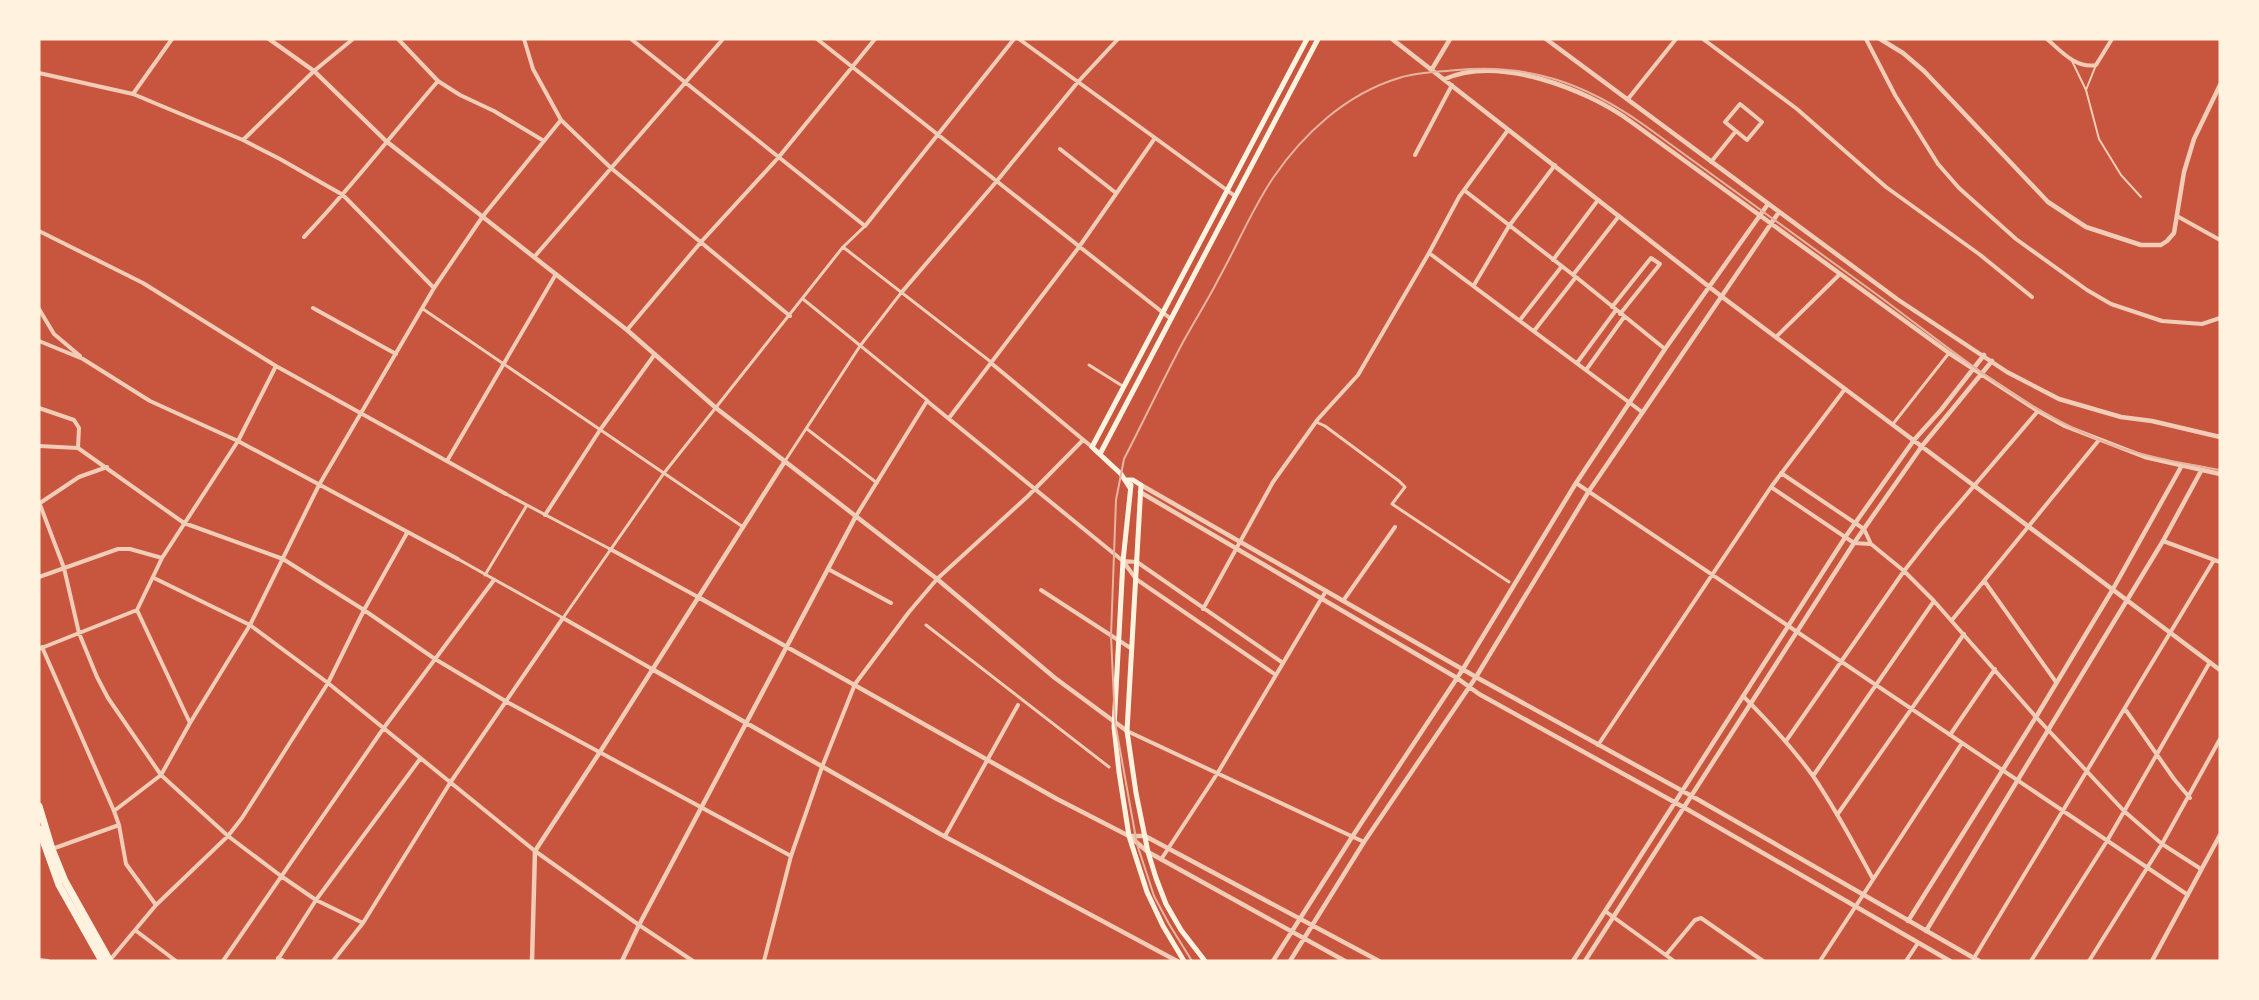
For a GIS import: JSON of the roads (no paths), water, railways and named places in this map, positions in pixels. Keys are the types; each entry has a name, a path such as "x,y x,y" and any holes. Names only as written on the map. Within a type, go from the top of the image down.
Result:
{"highway":[{"path":"39,806 59,885 102,961"},
{"path":"39,829 110,961"}],"main road":[{"path":"1140,492 1130,488 1126,480 1092,447 1306,39"},
{"path":"1100,454 1318,39"},
{"path":"1126,480 1133,480 1141,485 1127,731 1136,793 1148,852 1166,904 1181,930 1205,961"},
{"path":"1133,480 1130,488 1123,561 1115,722 1119,772 1129,836 1147,892 1163,926 1184,961"}],"street":[{"path":"134,94 172,39"},
{"path":"269,39 314,71 386,141 627,330 717,408 937,579 1055,678 1127,731 1364,842"},
{"path":"243,140 314,71 353,39"},
{"path":"398,39 438,81 544,141"},
{"path":"524,39 533,69 561,120 611,168 790,316"},
{"path":"631,39 865,226"},
{"path":"535,256 723,39"},
{"path":"816,39 1171,319"},
{"path":"627,330 701,242 778,158 875,39"},
{"path":"333,961 363,923 450,783 664,473 843,247 865,226 1014,39"},
{"path":"1019,39 1236,197"},
{"path":"532,961 535,851 860,346 901,293 1077,83 1118,39"},
{"path":"1392,39 1709,287 2220,670"},
{"path":"1432,69 1450,39"},
{"path":"1546,39 1897,299 2007,372 2059,399 2121,417 2220,437"},
{"path":"1628,99 1676,39"},
{"path":"1703,39 1797,109 1886,187 1986,259 2032,297"},
{"path":"1866,39 1889,85 1938,164 1959,188 2016,239 2087,290 2118,307 2162,321 2202,324 2220,318"},
{"path":"1880,39 1903,53 1924,71 2037,193 2086,227 2141,245 2161,245 2174,233 2184,172 2194,139 2220,85"},
{"path":"2047,39 2072,61 2087,66 2096,65 2112,39"},
{"path":"39,73 134,94 243,140 343,195 434,288"},
{"path":"1445,79 1461,73 1511,73 1542,79 1579,91 1614,109 1949,352 2038,411 2066,426 2145,457 2220,474"},
{"path":"304,237 343,195 438,81"},
{"path":"1415,155 1452,84"},
{"path":"1740,104 1762,122 1747,140 1736,131 1725,122 1740,104"},
{"path":"114,811 161,775 250,625 319,485 434,288 483,216 561,120"},
{"path":"1203,609 1273,482 1316,422 1358,375 1430,253 1464,190 1509,129"},
{"path":"1712,162 1736,131"},
{"path":"949,418 1078,246 1155,138"},
{"path":"1060,149 1116,193"},
{"path":"1474,285 1509,226 1555,165"},
{"path":"1464,190 1665,349"},
{"path":"1553,260 1598,199"},
{"path":"1273,961 1463,669 1576,483 1665,349 1768,204"},
{"path":"1290,961 1364,842 1476,677 1589,491 1779,212"},
{"path":"1534,331 1620,216"},
{"path":"2176,216 2220,240"},
{"path":"39,231 143,284 276,366 855,684 1057,799 1129,836 1148,852 1345,961"},
{"path":"843,247 991,363 1092,447"},
{"path":"1430,253 1642,412"},
{"path":"1577,363 1618,312 1660,264 1651,258 1618,312 1586,370"},
{"path":"1520,320 1562,266"},
{"path":"447,461 556,274"},
{"path":"1776,337 1841,274"},
{"path":"803,299 1123,561 1136,579 1276,675"},
{"path":"313,308 396,354"},
{"path":"39,309 57,338 83,359 150,401 238,441 458,559 945,837 1177,961"},
{"path":"423,309 743,527"},
{"path":"39,341 83,359"},
{"path":"1893,424 1949,352"},
{"path":"545,515 600,430 655,354"},
{"path":"1573,961 1846,536 1914,440 1975,369 1984,355"},
{"path":"1585,961 1854,543 1922,446 1992,361"},
{"path":"1089,365 1124,387"},
{"path":"156,905 126,864 114,811 41,648 137,610 162,558 238,441 276,366"},
{"path":"1598,746 1771,487 1846,388"},
{"path":"622,961 856,516 927,400"},
{"path":"39,408 74,420 79,428 78,448"},
{"path":"1785,741 1904,571 2038,411"},
{"path":"1316,422 1399,481 1405,488 1392,504 1509,582"},
{"path":"806,429 877,483"},
{"path":"764,961 790,856 822,766 855,684 937,579 1035,489 1083,440"},
{"path":"1952,620 2099,440"},
{"path":"39,447 78,448 184,523 283,559 364,610 435,659 507,702 790,856"},
{"path":"107,467 79,477 40,502 64,568 79,633 108,698 161,775 228,836 316,900 363,923"},
{"path":"1908,921 2113,589 2181,467"},
{"path":"1926,931 2163,542 2201,471"},
{"path":"1781,473 1864,529 1871,544 1904,571 1934,601 2036,717 2124,811 2162,844 2201,869"},
{"path":"1576,483 2188,895"},
{"path":"1141,485 1598,746 1692,796 1976,960 2214,560"},
{"path":"1771,487 1854,543 1871,544"},
{"path":"1140,492 1469,687 1950,961"},
{"path":"485,575 527,505"},
{"path":"1343,601 1395,527"},
{"path":"110,961 156,905 228,836 242,818 328,682 364,610 407,533"},
{"path":"2163,542 2220,562"},
{"path":"39,577 124,548 162,558"},
{"path":"1123,561 1137,562 1283,663"},
{"path":"828,569 891,603"},
{"path":"154,578 250,625 328,682 535,851 693,961"},
{"path":"223,961 383,729 494,580"},
{"path":"1985,582 2056,682"},
{"path":"1041,590 1132,649"},
{"path":"1162,858 1217,774 1326,591"},
{"path":"1813,776 1934,601"},
{"path":"137,610 190,723"},
{"path":"926,625 1108,767"},
{"path":"1837,815 1965,634"},
{"path":"2031,961 2107,841 2210,662"},
{"path":"1950,735 1995,669"},
{"path":"1743,696 1785,741 1813,776 1873,880"},
{"path":"945,837 1018,705"},
{"path":"2126,709 2156,754 2190,798"},
{"path":"2089,961 2190,798 2220,739"},
{"path":"1820,961 1962,743"},
{"path":"284,961 278,960 316,900 420,759"},
{"path":"49,851 119,825"},
{"path":"2152,961 2220,835"},
{"path":"1129,836 1145,836 1379,961"},
{"path":"1605,911 1674,961"},
{"path":"1666,955 1695,920 1701,918 1763,961"},
{"path":"135,930 176,961"},
{"path":"1906,961 1918,943"},
{"path":"39,960 48,961"}],"lane":[{"path":"2072,61 2086,90 2096,130 2103,147 2121,175 2141,197"},
{"path":"2086,90 2096,65"}],"railway":[{"path":"1192,961 1154,896 1137,844 1115,722 1111,636 1116,500 1124,459 1258,202 1285,162 1312,131 1361,94 1413,74 1483,69 1533,74 1556,79 1578,88 1600,98 1644,125 2020,399 2084,433 2118,447 2156,458 2220,470"}]}
